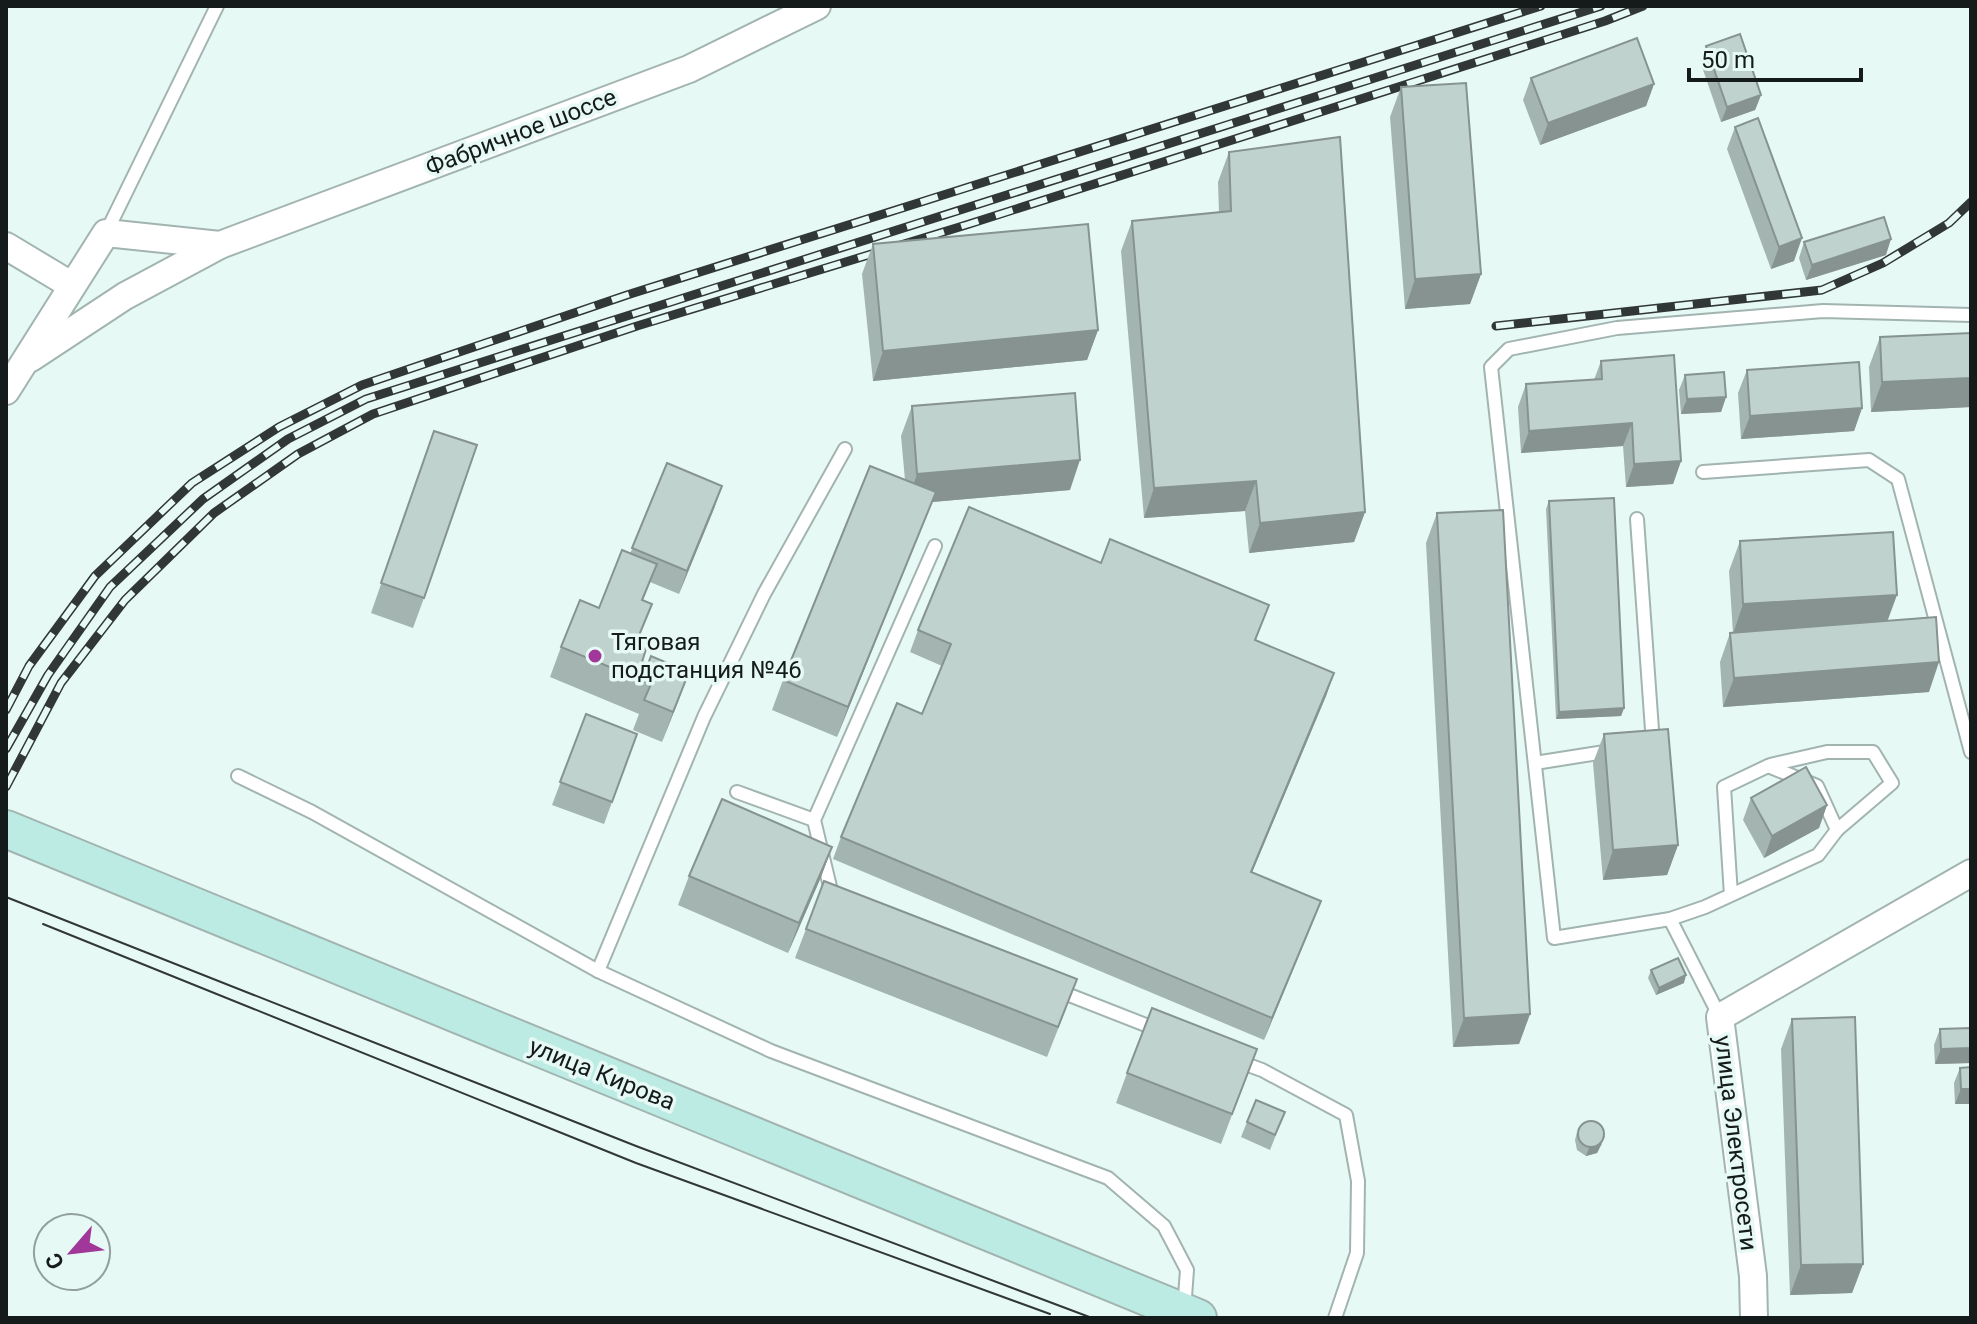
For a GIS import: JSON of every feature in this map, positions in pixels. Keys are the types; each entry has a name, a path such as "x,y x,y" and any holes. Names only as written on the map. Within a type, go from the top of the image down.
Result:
{"main road":[{"name":"улица Кирова","path":"8,830 1191,1315"}],"street":[{"name":"Фабричное шоссе","path":"25,362 125,296 220,245 689,69 817,6"},
{"name":"Фабричное шоссе","path":"106,233 220,245"},
{"path":"6,391 106,233"},
{"path":"6,246 71,285"},
{"name":"улица Электросети","path":"1754,1318 1753,1276 1720,1017 1971,873"}],"lane":[{"path":"106,233 217,6"},
{"path":"1731,895 1724,787 1768,766 1827,752 1873,752 1892,783 1837,830 1818,855 1731,895 1670,919 1554,938 1491,367 1509,349 1617,328 1823,311 1971,315"},
{"path":"598,971 704,717 764,594 845,449"},
{"path":"1703,472 1869,460 1898,479 1971,752"},
{"path":"1637,519 1654,744 1639,746"},
{"path":"845,901 831,895 814,820 935,546"},
{"path":"1535,763 1624,749"},
{"path":"1768,766 1817,786 1837,830"},
{"path":"238,776 312,812 598,971 771,1051 1108,1178 1164,1226 1187,1270 1191,1315"},
{"path":"737,792 814,820"},
{"path":"1670,919 1720,1017"},
{"path":"1049,987 1177,1037"},
{"path":"1219,1054 1262,1070 1346,1115 1358,1181 1357,1253 1335,1318"}],"building":[{"path":"1740,34 1761,95 1727,107 1706,46"},
{"path":"1637,38 1654,84 1548,123 1531,78"},
{"path":"1466,83 1481,274 1415,279 1401,87"},
{"path":"1758,118 1802,238 1779,247 1735,127"},
{"path":"1340,137 1365,512 1260,523 1256,481 1154,488 1132,221 1231,211 1229,152"},
{"path":"1884,217 1891,239 1812,265 1804,242"},
{"path":"1088,224 1098,330 883,351 873,244"},
{"path":"1971,333 1971,378 1882,382 1880,337"},
{"path":"1674,355 1681,461 1634,464 1632,423 1529,431 1526,384 1602,379 1601,361"},
{"path":"1859,362 1862,408 1750,416 1747,370"},
{"path":"1724,372 1726,397 1687,399 1685,375"},
{"path":"1075,393 1080,460 917,474 912,406"},
{"path":"434,431 477,445 424,598 381,583"},
{"path":"667,463 722,486 687,571 632,548"},
{"path":"870,466 936,492 848,707 783,680"},
{"path":"1614,498 1624,708 1559,712 1549,501"},
{"path":"969,507 1101,563 1110,539 1269,605 1255,640 1334,673 1251,872 1321,901 1272,1018 841,837 897,703 922,714 951,644 918,630"},
{"path":"1503,510 1530,1014 1464,1018 1437,513"},
{"path":"1893,532 1897,595 1743,604 1740,541"},
{"path":"622,550 657,564 642,600 652,604 635,645 646,649 642,662 648,664 651,656 689,672 673,712 644,700 651,684 561,647 580,600 599,608"},
{"path":"1936,617 1939,662 1734,678 1730,633"},
{"path":"586,714 637,734 612,802 560,782"},
{"path":"1668,729 1678,845 1613,850 1604,734"},
{"path":"1806,767 1827,805 1772,836 1751,798"},
{"path":"722,799 832,847 799,923 689,876"},
{"path":"824,881 1077,979 1058,1027 806,929"},
{"path":"1678,958 1686,975 1659,988 1651,970"},
{"path":"1152,1008 1257,1049 1232,1114 1127,1073"},
{"path":"1855,1017 1863,1264 1801,1265 1792,1019"},
{"path":"1971,1028 1971,1048 1941,1049 1940,1029"},
{"path":"1971,1067 1971,1089 1961,1089 1960,1068"},
{"path":"1256,1100 1285,1112 1275,1135 1247,1122"},
{"path":"1591,1121 1600,1125 1604,1134 1600,1143 1591,1147 1582,1143 1578,1134 1582,1125"}],"tram line":[{"path":"6,897 636,1146 1092,1318"},
{"path":"43,924 636,1163 1050,1314"}],"railway":[{"path":"6,710 29,666 95,576 192,483 279,427 362,385 627,295 1541,6"},
{"path":"6,749 48,675 110,587 203,499 288,439 366,399 1601,6"},
{"path":"6,787 61,683 125,600 214,513 298,454 373,414 637,326 966,225 1605,21 1643,6"},
{"path":"1496,326 1822,290 1883,263 1949,223 1971,202"}],"place":[{"name":"Тяговая подстанция №46","path":"595,656"}]}
